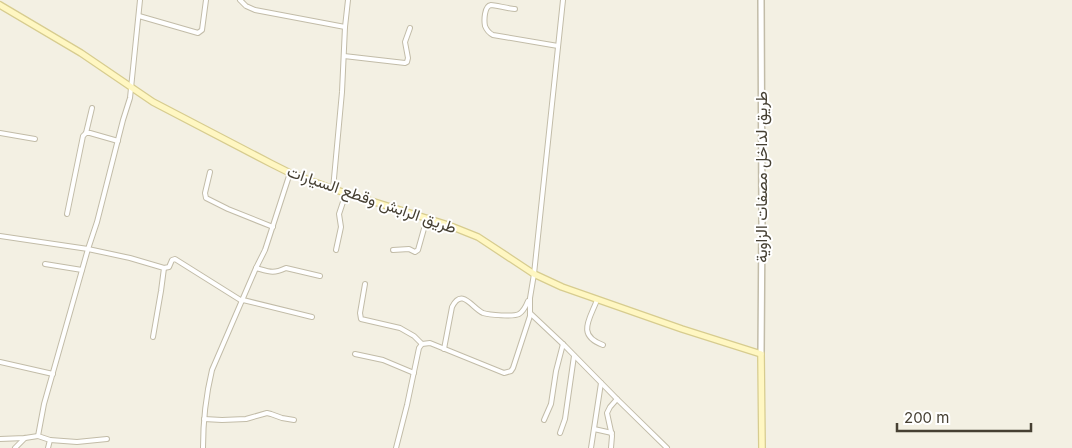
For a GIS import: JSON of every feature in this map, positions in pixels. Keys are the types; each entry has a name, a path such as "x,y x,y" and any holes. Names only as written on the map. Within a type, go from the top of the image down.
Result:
{"main road":[{"name":"طريق الرابش وقطع السيارات","path":"0,5 81,53 153,102 290,173 332,189 453,226 474,235 534,274 562,287 761,354"},
{"path":"761,354 762,448"}],"street":[{"path":"38,436 52,374 97,222 132,88 140,0"},
{"path":"138,16 198,33 202,30 206,0"},
{"path":"240,0 246,6 255,10 345,27"},
{"path":"332,189 342,92 348,0"},
{"path":"396,448 419,348 422,344 428,343 501,372 509,372 514,368 530,314 530,298 563,0"},
{"name":"طريق لداخل مصفات الزاوية","path":"761,0 761,354"},
{"path":"515,9 493,5 486,9 484,21 490,34 558,46"},
{"path":"344,56 405,63 408,58 405,42 410,28"},
{"path":"67,214 83,136 86,133 92,108"},
{"path":"0,133 35,139"},
{"path":"86,133 118,141"},
{"path":"210,172 205,193 206,198 273,227"},
{"path":"203,448 204,419 212,370 265,250 290,173"},
{"path":"336,250 341,227 339,214 346,193"},
{"path":"393,250 409,249 415,252 418,250 427,218"},
{"path":"0,236 88,249 164,268 169,267 172,260 175,259 242,301 312,317"},
{"path":"45,264 82,270"},
{"path":"153,337 164,268"},
{"path":"256,268 274,272 280,272 286,268 320,276"},
{"path":"365,284 360,319 400,328 414,336 422,344"},
{"path":"444,349 452,307 458,299 467,300 482,312 488,314 515,316 524,310 530,298"},
{"path":"597,300 586,328 587,334 594,342 602,345"},
{"path":"530,314 563,344 667,448"},
{"path":"544,420 552,404 556,372 563,344"},
{"path":"355,354 383,360 414,373"},
{"path":"560,433 574,356"},
{"path":"0,363 52,374"},
{"path":"591,448 601,383"},
{"path":"611,448 612,433 607,413 616,399"},
{"path":"204,419 246,418 267,413 294,420"},
{"path":"594,429 612,433"},
{"path":"0,439 38,436 50,440 76,442 107,439"},
{"path":"15,448 25,438"},
{"path":"48,448 50,440"}]}
